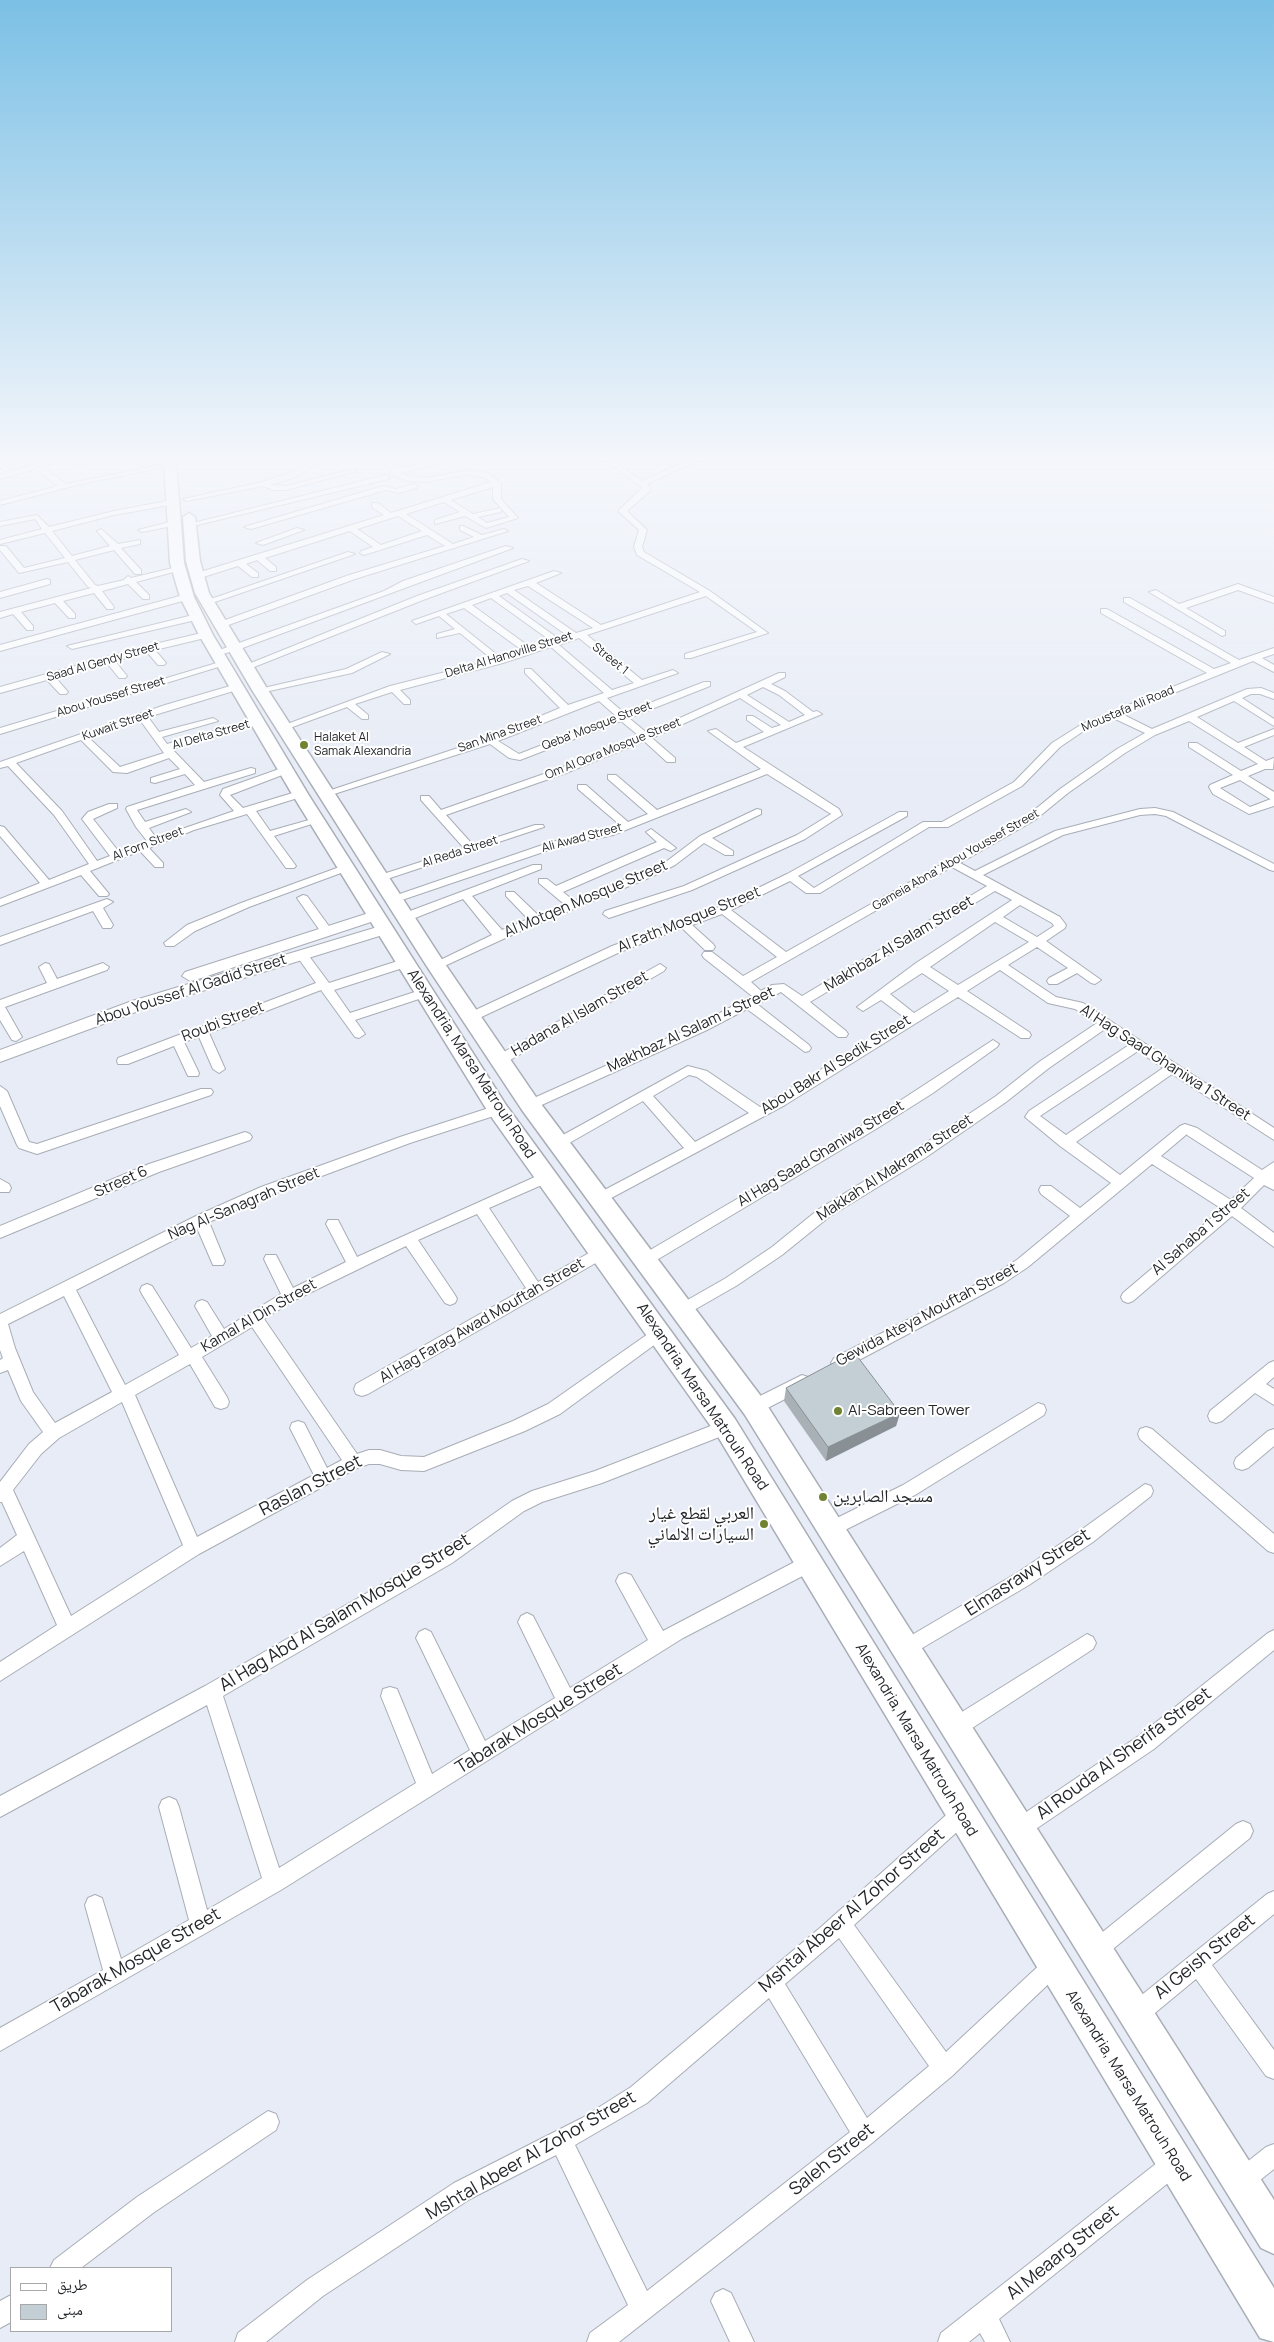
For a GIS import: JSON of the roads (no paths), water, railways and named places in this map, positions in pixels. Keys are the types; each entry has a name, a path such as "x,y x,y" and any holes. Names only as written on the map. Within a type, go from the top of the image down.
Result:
{"main road":[{"name":"Alexandria, Marsa Matrouh Road","path":"197,570 213,628 257,722 345,868 498,1110 726,1427 961,1815 1274,2324"},
{"name":"Alexandria, Marsa Matrouh Road","path":"213,628 284,727 436,965 530,1105 754,1407 1274,2235"},
{"path":"318,824 345,820"},
{"path":"466,1061 497,1056"},
{"path":"845,1622 879,1605"}],"street":[{"path":"80,570 110,607"},
{"path":"213,628 237,570"},
{"path":"249,570 255,575"},
{"path":"213,628 321,570"},
{"path":"0,648 86,623 213,628 387,593 395,575 405,570"},
{"path":"213,628 352,577 395,575 415,570"},
{"path":"72,646 420,598 499,570"},
{"path":"669,570 707,593 763,634 688,656"},
{"path":"0,615 13,609 138,572 213,628"},
{"path":"416,620 466,605 557,573"},
{"path":"128,579 146,597"},
{"path":"0,611 56,599 93,586 128,579 213,628 349,671 385,654"},
{"path":"30,628 0,596 47,582"},
{"name":"Street 1","path":"530,583 598,628"},
{"path":"1179,607 1238,587 1274,600"},
{"name":"Street 1","path":"508,590 577,635 641,684"},
{"path":"1154,592 1222,633"},
{"name":"Delta Al Hanoville Street","path":"284,727 393,688 500,661 707,593"},
{"path":"492,595 554,642 606,696 622,716 670,760"},
{"path":"56,599 72,616"},
{"path":"1127,600 1238,663"},
{"path":"466,605 529,651"},
{"path":"1104,611 1214,673"},
{"path":"440,613 500,661"},
{"name":"Saad Al Gendy Street","path":"0,690 109,660 213,628"},
{"name":"Kuwait Street","path":"5,763 142,716 213,628"},
{"name":"Abou Youssef Street","path":"0,731 213,628"},
{"path":"440,636 462,630"},
{"path":"149,648 160,663"},
{"name":"Moustafa Ali Road","path":"792,876 810,891 816,891 927,824 944,825 1018,784 1056,745 1085,726 1238,663 1274,651"},
{"path":"1254,658 1274,669"},
{"path":"109,660 122,676"},
{"path":"528,671 566,709"},
{"name":"San Mina Street","path":"327,792 491,740 566,709 673,673"},
{"path":"50,676 63,692"},
{"name":"Om Al Qora Mosque Street","path":"439,814 514,786 562,772 782,676"},
{"name":"Qeba' Mosque Street","path":"491,740 513,756 520,757 706,684"},
{"path":"735,747 815,715 782,693 764,684"},
{"path":"393,688 408,702"},
{"name":"Gameia Abna' Abou Youssef Street","path":"742,982 1031,818 1064,791 1121,751 1152,733 1255,690 1267,692 1274,696"},
{"path":"740,695 788,726"},
{"path":"1235,698 1274,723"},
{"path":"349,704 365,717"},
{"path":"1113,714 1152,733"},
{"path":"142,716 167,751 202,786"},
{"path":"1190,716 1236,747 1271,766"},
{"path":"750,718 771,732"},
{"path":"156,736 213,721"},
{"name":"Al Delta Street","path":"83,736 117,770 128,769 167,751 257,722"},
{"path":"609,914 688,888 801,836 837,815 835,811 768,770 713,731"},
{"path":"1236,747 1274,732"},
{"path":"1194,745 1274,797"},
{"path":"5,763 58,813 94,865"},
{"path":"1271,766 1239,775 1214,785 1214,789 1249,811 1274,802"},
{"path":"159,865 141,827 131,811 133,808 202,786 247,768 259,780"},
{"path":"155,780 187,770"},
{"path":"286,770 226,793 267,835 290,866"},
{"name":"Ali Awad Street","path":"400,908 555,844 610,833 768,770"},
{"path":"612,777 656,815"},
{"path":"582,787 627,826"},
{"name":"Al Forn Street","path":"0,903 148,844 300,794"},
{"path":"426,798 471,849"},
{"path":"113,806 92,814 88,818 117,857"},
{"path":"975,875 1059,833 1140,812 1155,811 1169,814 1274,868"},
{"path":"141,827 186,812"},
{"name":"Al Motqen Mosque Street","path":"436,965 536,920 647,875 681,856 704,838 757,812"},
{"name":"Al Fath Mosque Street","path":"471,1017 616,949 723,909 792,876 903,814"},
{"path":"267,835 318,824"},
{"name":"Al Reda Street","path":"381,878 539,827"},
{"path":"1,831 47,884"},
{"path":"652,832 681,856"},
{"path":"704,838 729,853"},
{"path":"554,891 665,843"},
{"path":"863,1007 920,966 1020,900 953,863"},
{"path":"400,908 464,895 538,867"},
{"path":"170,943 191,928 345,868"},
{"path":"83,870 102,900 107,926"},
{"path":"543,881 573,906"},
{"name":"Makhbaz Al Salam Street","path":"801,1002 996,886"},
{"path":"510,894 536,920"},
{"path":"464,895 500,936"},
{"path":"302,898 327,932"},
{"path":"0,940 102,900"},
{"name":"Abou Bakr Al Sedik Street","path":"600,1199 759,1113 1059,928 1060,925 1056,920 1020,900"},
{"path":"723,909 786,958"},
{"path":"994,917 1037,941 1095,980"},
{"name":"Abou Youssef Al Gadid Street","path":"0,1044 162,985 327,932 380,923"},
{"name":"Abou Youssef Al Gadid Street","path":"0,1056 123,1011 302,955 380,923"},
{"path":"683,923 708,951 760,996"},
{"path":"302,955 359,1034"},
{"name":"Roubi Street","path":"123,1061 202,1030 326,986 405,963"},
{"name":"Al Hag Saad Ghaniwa 1 Street","path":"999,964 1052,1000 1079,1006 1274,1135"},
{"path":"920,966 1025,1035"},
{"path":"0,1004 102,967"},
{"path":"44,968 54,984"},
{"name":"Hadana Al Islam Street","path":"497,1056 660,968"},
{"path":"1053,981 1077,968"},
{"name":"Makhbaz Al Salam 4 Street","path":"530,1105 703,1027 760,996 780,988 842,1034"},
{"path":"348,1018 424,993"},
{"path":"881,994 912,1017"},
{"path":"748,1003 805,1048"},
{"path":"0,1009 16,1038"},
{"name":"Makkah Al Makrama Street","path":"682,1310 777,1251 824,1213 928,1149 1001,1099 1050,1060 1106,1023"},
{"path":"202,1030 219,1070"},
{"path":"177,1040 193,1073"},
{"name":"Al Hag Saad Ghaniwa Street","path":"645,1260 871,1126 928,1090 993,1044"},
{"path":"1121,1183 1032,1118 1034,1114 1139,1044"},
{"path":"1065,1143 1173,1067"},
{"path":"559,1143 682,1072 696,1071 759,1113"},
{"path":"0,1091 24,1145 37,1149 206,1092"},
{"path":"644,1094 694,1149"},
{"name":"Nag Al-Sanagrah Street","path":"0,1322 201,1220 266,1191 404,1140 498,1110"},
{"name":"Gewida Ateya Mouftah Street","path":"754,1407 999,1280 1023,1263 1153,1158 1182,1131 1192,1131 1268,1182"},
{"name":"Street 6","path":"0,1232 116,1186 154,1168 245,1137"},
{"path":"1153,1158 1232,1208 1274,1240"},
{"name":"Al Sahaba 1 Street","path":"1128,1297 1232,1208 1268,1182 1274,1167"},
{"name":"Kamal Al Din Street","path":"3,1492 35,1449 53,1433 191,1356 290,1296 409,1238 546,1177"},
{"path":"1046,1190 1081,1216"},
{"path":"480,1206 536,1291"},
{"path":"201,1220 218,1261"},
{"path":"333,1224 354,1264"},
{"path":"409,1238 450,1299"},
{"name":"Al Hag Farag Awad Mouftah Street","path":"362,1389 536,1291 601,1252"},
{"path":"271,1259 290,1296"},
{"path":"67,1287 124,1394 193,1548"},
{"path":"147,1290 221,1402"},
{"path":"202,1306 221,1337"},
{"path":"254,1317 353,1462"},
{"path":"0,1322 6,1364 53,1433"},
{"name":"Raslan Street","path":"0,1672 193,1548 353,1462 368,1457 380,1456 401,1463 424,1464 519,1426 554,1409 660,1333"},
{"path":"1216,1416 1274,1368"},
{"path":"1256,1384 1274,1398"},
{"path":"831,1529 908,1490 1038,1410"},
{"name":"Al Hag Abd Al Salam Mosque Street","path":"0,1807 212,1692 446,1557 518,1506 538,1496 596,1478 726,1427"},
{"path":"298,1428 324,1478"},
{"path":"1146,1434 1274,1545"},
{"path":"1242,1463 1274,1436"},
{"name":"Elmasrawy Street","path":"906,1648 1023,1579 1087,1536 1145,1491"},
{"path":"3,1492 27,1538 67,1628"},
{"path":"0,1558 27,1538"},
{"name":"Tabarak Mosque Street","path":"0,2040 274,1883 660,1643 810,1564"},
{"path":"625,1581 660,1643"},
{"path":"527,1622 567,1702"},
{"path":"425,1638 482,1755"},
{"name":"Al Rouda Al Sherifa Street","path":"1020,1828 1147,1742 1274,1639"},
{"path":"956,1727 1087,1643"},
{"path":"212,1692 274,1883"},
{"path":"390,1696 428,1788"},
{"path":"169,1807 200,1924"},
{"name":"Mshtal Abeer Al Zohor Street","path":"247,2342 316,2288 462,2191 615,2112 639,2095 840,1923 961,1815"},
{"path":"1096,1950 1243,1831"},
{"name":"Al Geish Street","path":"1136,2014 1274,1901"},
{"path":"95,1905 114,1973"},
{"path":"840,1923 944,2068"},
{"path":"1197,1964 1274,2068"},
{"name":"Saleh Street","path":"599,2342 864,2135 944,2068 1054,1966"},
{"path":"772,1982 864,2135"},
{"path":"63,2267 145,2205 268,2122"},
{"path":"561,2140 643,2309"},
{"path":"1241,2182 1274,2155"},
{"name":"Al Meaarg Street","path":"950,2342 1175,2162"},
{"path":"723,2301 742,2342"},
{"path":"0,2316 10,2308"},
{"path":"984,2316 998,2342"}],"place":[{"name":"Halaket Al Samak Alexandria","path":"304,745"},
{"name":"Al-Sabreen Tower","path":"838,1411"},
{"name":"مسجد الصابرين","path":"823,1497"},
{"name":"العربي لقطع غيار السيارات الالماني","path":"764,1524"}]}
